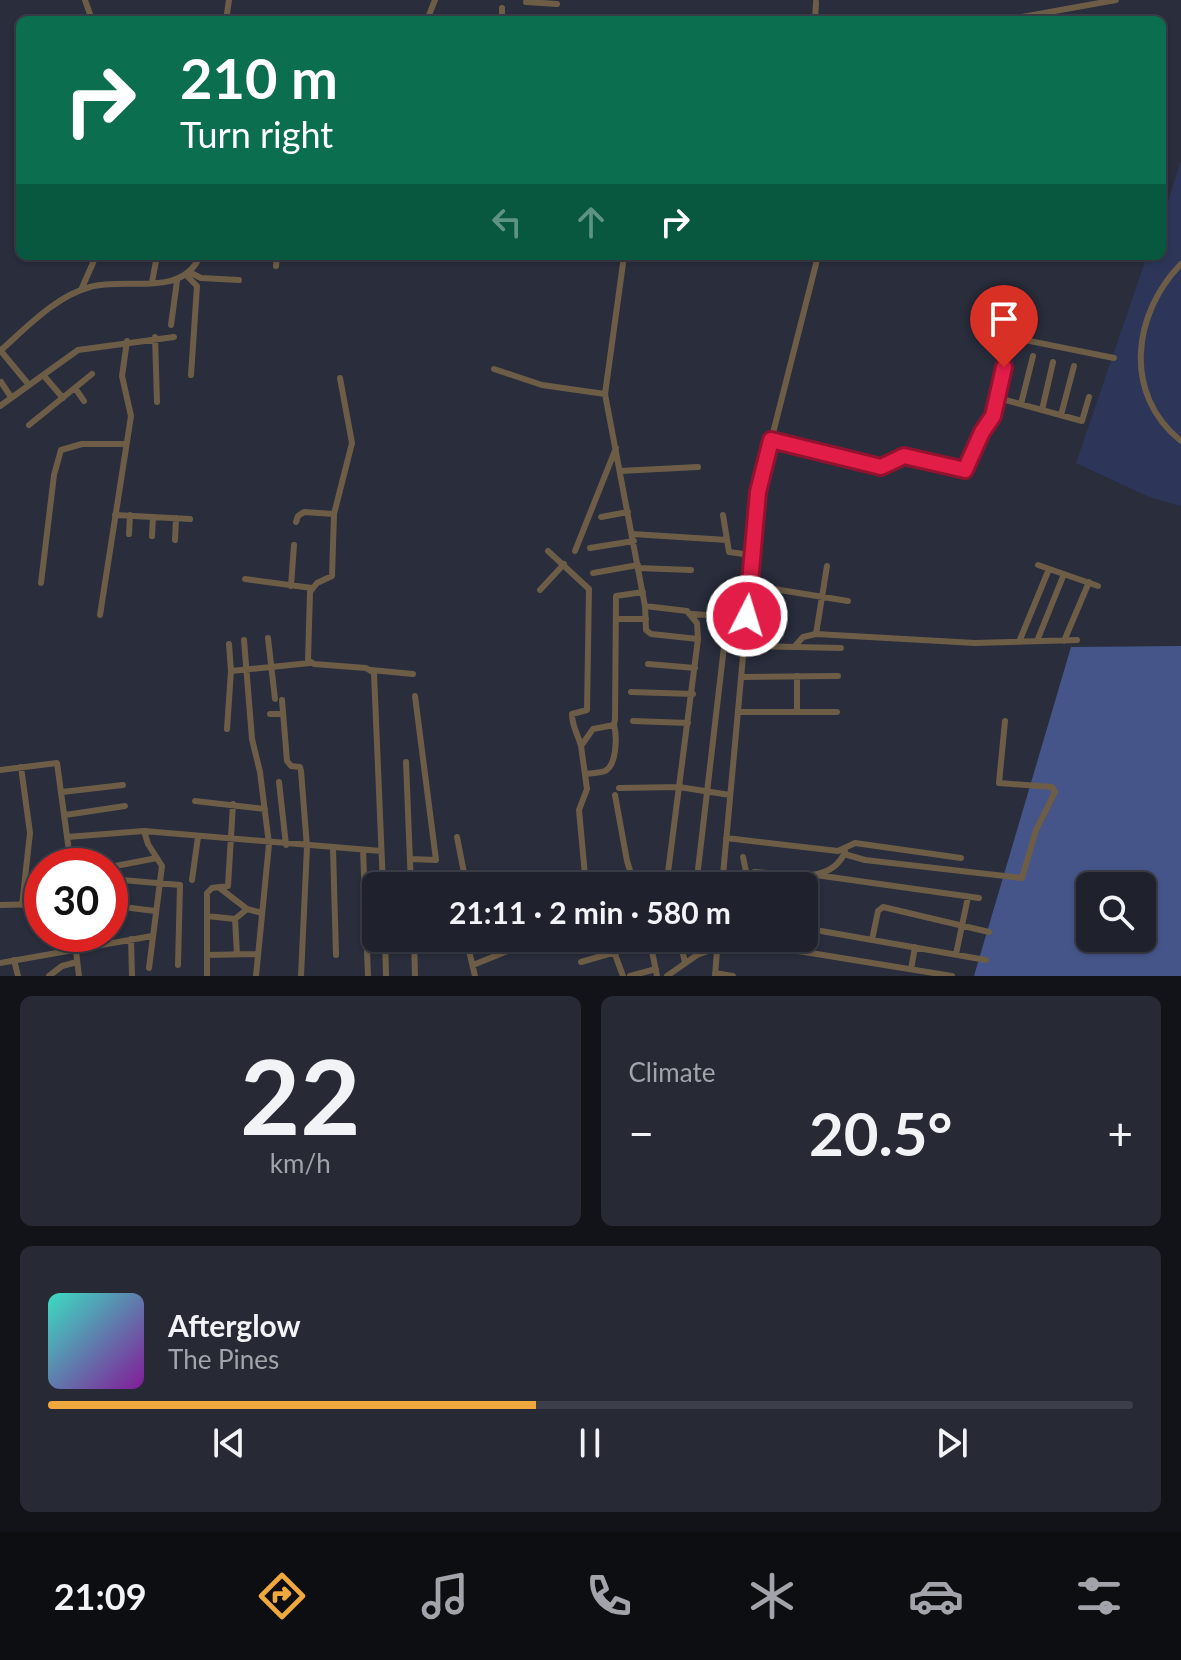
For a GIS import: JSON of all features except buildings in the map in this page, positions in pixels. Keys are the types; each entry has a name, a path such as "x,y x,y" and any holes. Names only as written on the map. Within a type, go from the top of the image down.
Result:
{"street":[{"path":"1027,16 1116,0"},
{"path":"526,2 557,4"},
{"path":"815,16 816,2"},
{"path":"502,8 502,16"},
{"path":"81,290 94,260"},
{"path":"152,282 156,260"},
{"path":"29,385 0,350 45,313 81,290 107,284 177,281 189,275 198,260"},
{"path":"276,266 277,260"},
{"path":"623,260 605,394 648,633 698,639"},
{"path":"723,872 741,712 758,492 817,260"},
{"path":"1181,264 1151,302 1140,348 1148,396 1159,417 1181,441"},
{"path":"189,275 239,280"},
{"path":"189,275 197,286 191,375"},
{"path":"171,325 177,281"},
{"path":"771,440 881,467 904,456 962,471 967,468 982,432 993,416 1013,322"},
{"path":"155,337 157,402"},
{"path":"0,406 78,350 155,337 174,337"},
{"path":"1010,337 1114,358"},
{"path":"100,615 124,444 131,416 122,376 127,341"},
{"path":"1021,404 1033,356"},
{"path":"1042,410 1053,362"},
{"path":"1061,415 1074,366"},
{"path":"494,369 542,385 605,394"},
{"path":"29,425 92,374"},
{"path":"44,376 63,398"},
{"path":"245,579 312,588 332,576 334,514 352,443 340,378"},
{"path":"1,382 11,397"},
{"path":"75,388 84,401"},
{"path":"998,398 1082,421 1089,397"},
{"path":"41,583 54,475 61,450 82,444 124,444"},
{"path":"575,551 616,448"},
{"path":"620,471 698,467"},
{"path":"296,522 304,512 334,514"},
{"path":"601,517 628,512"},
{"path":"115,515 190,519"},
{"path":"129,534 130,515"},
{"path":"723,515 733,554 751,555"},
{"path":"152,536 153,517"},
{"path":"175,540 176,518"},
{"path":"590,548 633,537 727,540"},
{"path":"291,586 294,545"},
{"path":"548,551 587,585 590,595 587,710 572,714 573,731 581,746 587,793 579,810 585,872"},
{"path":"540,590 564,564"},
{"path":"1038,565 1098,586"},
{"path":"593,573 638,566 691,570"},
{"path":"816,634 827,566"},
{"path":"1019,642 1049,569"},
{"path":"1037,641 1064,574"},
{"path":"1064,641 1089,582"},
{"path":"749,585 848,601"},
{"path":"310,663 312,588"},
{"path":"585,774 604,771 611,764 616,737 616,596 643,592"},
{"path":"645,606 692,614 781,620"},
{"path":"668,872 693,694 698,639 697,623 692,614"},
{"path":"617,619 646,619"},
{"path":"794,647 803,637 816,634 954,643 1077,640"},
{"path":"268,638 271,667 283,714 287,761 291,766 300,767 301,771 307,847 301,976"},
{"path":"698,872 725,638"},
{"path":"244,640 252,739 269,844 256,976"},
{"path":"227,729 231,671 229,644"},
{"path":"744,646 841,648"},
{"path":"231,671 310,663 413,674"},
{"path":"648,664 695,668"},
{"path":"371,670 375,678 382,872"},
{"path":"797,676 797,712"},
{"path":"743,677 838,676"},
{"path":"631,692 693,694"},
{"path":"410,859 436,860 415,696"},
{"path":"741,712 837,712"},
{"path":"270,714 283,714"},
{"path":"633,721 688,723"},
{"path":"726,838 845,852 865,860 1022,878 1036,830 1055,792 1052,787 999,783 1005,721"},
{"path":"581,746 593,729 614,725"},
{"path":"406,762 410,872"},
{"path":"0,770 57,763 69,848"},
{"path":"0,905 22,905 30,833 21,767"},
{"path":"279,782 286,845"},
{"path":"62,792 123,785"},
{"path":"619,788 679,787 730,795"},
{"path":"615,795 632,872"},
{"path":"195,801 265,809"},
{"path":"207,976 209,890 228,886 233,804"},
{"path":"65,815 125,806"},
{"path":"67,837 144,831 269,844 381,851"},
{"path":"144,831 162,866 149,968"},
{"path":"192,880 198,837"},
{"path":"457,837 464,872"},
{"path":"818,874 838,864 855,843 961,858"},
{"path":"333,849 336,955"},
{"path":"363,850 368,976"},
{"path":"743,857 746,872"},
{"path":"128,864 158,858"},
{"path":"818,875 979,898"},
{"path":"128,880 182,887 178,965"},
{"path":"221,889 247,909 262,913"},
{"path":"956,954 968,897"},
{"path":"872,940 878,911 883,907 989,932"},
{"path":"128,908 155,911"},
{"path":"207,916 235,919 247,909"},
{"path":"235,919 237,954"},
{"path":"818,930 986,960"},
{"path":"128,940 152,936"},
{"path":"131,939 132,976"},
{"path":"911,969 915,947"},
{"path":"0,963 58,952"},
{"path":"75,952 79,976"},
{"path":"385,952 386,976"},
{"path":"414,952 415,976"},
{"path":"470,952 475,976"},
{"path":"473,965 505,952"},
{"path":"581,962 615,952 623,976"},
{"path":"630,976 657,973 652,952"},
{"path":"682,952 685,962"},
{"path":"667,976 685,962 708,952"},
{"path":"717,952 715,975 733,976"},
{"path":"810,952 952,976"},
{"path":"207,955 258,954"},
{"path":"14,960 18,976"},
{"path":"49,976 62,966 77,962"}],"shaded area":[{"path":"1181,161 1181,506 1149,497 1076,463 1146,260 1166,260 1166,208"},
{"path":"1181,646 1181,976 974,976 1071,647"}],"route":[{"path":"747,616 758,492 771,440 881,467 904,456 962,471 969,465 982,432 993,416 1004,367"}]}
